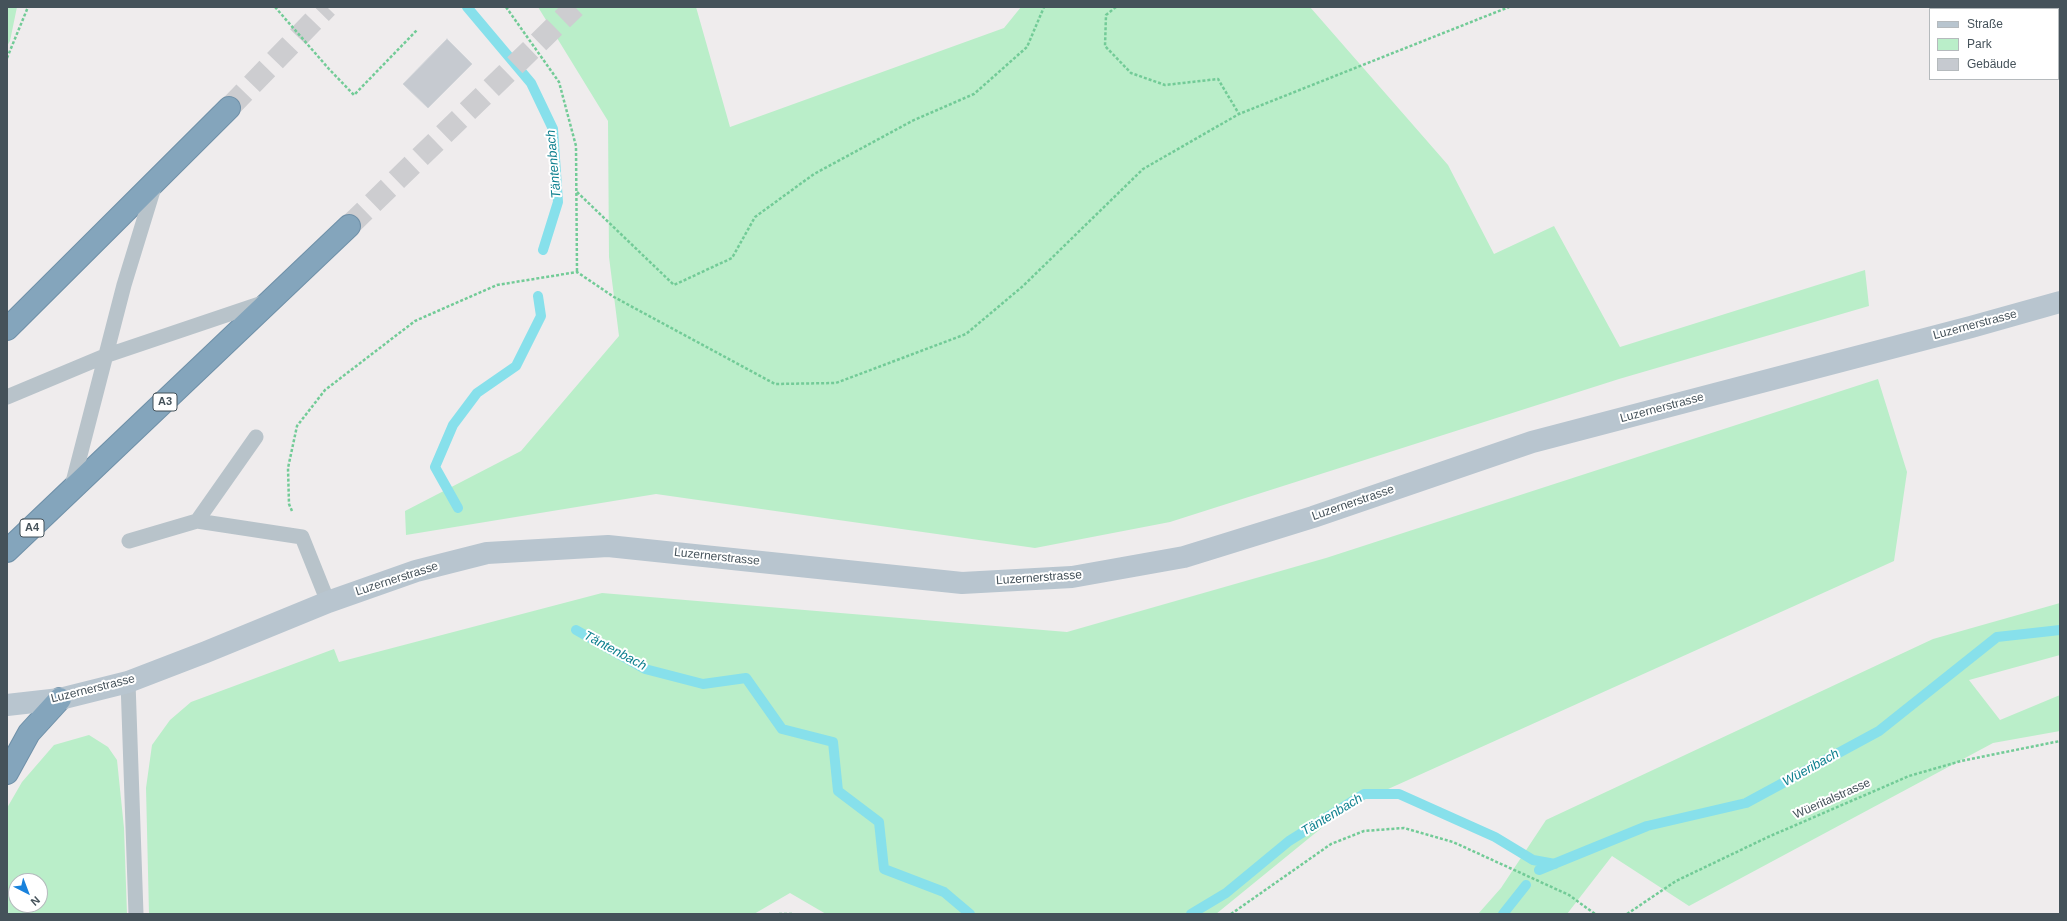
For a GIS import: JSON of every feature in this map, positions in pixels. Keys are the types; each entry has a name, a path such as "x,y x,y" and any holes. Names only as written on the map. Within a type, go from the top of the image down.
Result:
{"highway":[{"path":"7,329 229,108"},
{"name":"A3","path":"7,560 64,499 349,226"},
{"name":"A4","path":"7,551 64,499"},
{"path":"7,773 29,733 60,699"}],"main road":[{"name":"Luzernerstrasse","path":"7,705 60,699 128,682 328,602 416,571 487,553 608,546 962,583 1072,577 1184,557 1313,517 1532,442 1963,329 2060,302"}],"lane":[{"path":"64,499 156,181"},
{"path":"7,397 105,356 272,300"},
{"path":"198,521 256,437"},
{"path":"129,540 198,521 302,538 328,602"},
{"path":"128,682 136,914"}],"path":[{"path":"7,58 28,7"},
{"path":"275,7 329,69 354,95 417,30"},
{"path":"506,7 559,82 576,146 578,192 577,272"},
{"path":"578,192 674,285 732,258 755,217 814,174 912,121 974,94 1027,47 1044,7"},
{"path":"1116,7 1106,15 1105,46 1131,73 1165,85 1218,79 1239,114"},
{"path":"302,538 289,504 288,468 297,426 325,390 415,321 497,285 577,272 614,297 775,384 836,383 966,334 1023,286 1143,169 1239,114 1509,7"},
{"name":"Wüeritalstrasse","path":"1627,914 1676,881 1768,837 1909,776 1961,761 2060,741"},
{"path":"1231,914 1331,844 1364,831 1404,828 1460,846 1569,895 1595,914"},
{"path":"779,914 793,914"}],"green space":[{"path":"7,7 17,7 10,41 7,46"},
{"path":"538,7 696,7 730,127 1004,28 1021,7 1310,7 1448,165 1494,254 1554,226 1620,347 1865,270 1869,306 1619,379 1170,522 1035,548 656,494 406,535 405,511 521,451 619,336 609,257 608,121"},
{"path":"1878,379 1907,472 1894,561 1346,808 1216,914 826,914 790,893 754,914 149,914 146,788 152,745 170,720 191,702 334,649 339,662 602,593 1067,632 1326,558"},
{"path":"2060,603 2060,655 1969,680 2000,720 2060,695 2060,731 1993,743 1689,906 1612,856 1567,914 1478,914 1501,888 1546,820 1933,639"},
{"path":"89,735 108,747 117,760 124,828 127,914 7,914 7,808 22,782 54,745"}],"building":[{"path":"447,39 472,64 428,108 403,84"}],"waterway":[{"name":"Täntenbach","path":"467,7 531,83 553,129 558,202 543,250"},
{"name":"Täntenbach","path":"458,508 435,467 453,425 477,393 516,366 541,316 538,296"},
{"name":"Täntenbach","path":"576,630 645,669 703,684 746,678 782,729 833,742 838,791 879,822 884,869 944,892 970,914"},
{"name":"Wüeribach","path":"1539,870 1647,826 1746,803 1879,731 1997,637 2060,630"},
{"name":"Täntenbach","path":"1191,914 1226,893 1289,841 1364,794 1399,794 1495,837 1533,860 1555,864"},
{"name":"Wüeribach","path":"1503,914 1526,885"}],"tunnel":[{"path":"229,108 327,7"},
{"path":"349,226 575,7"}]}
